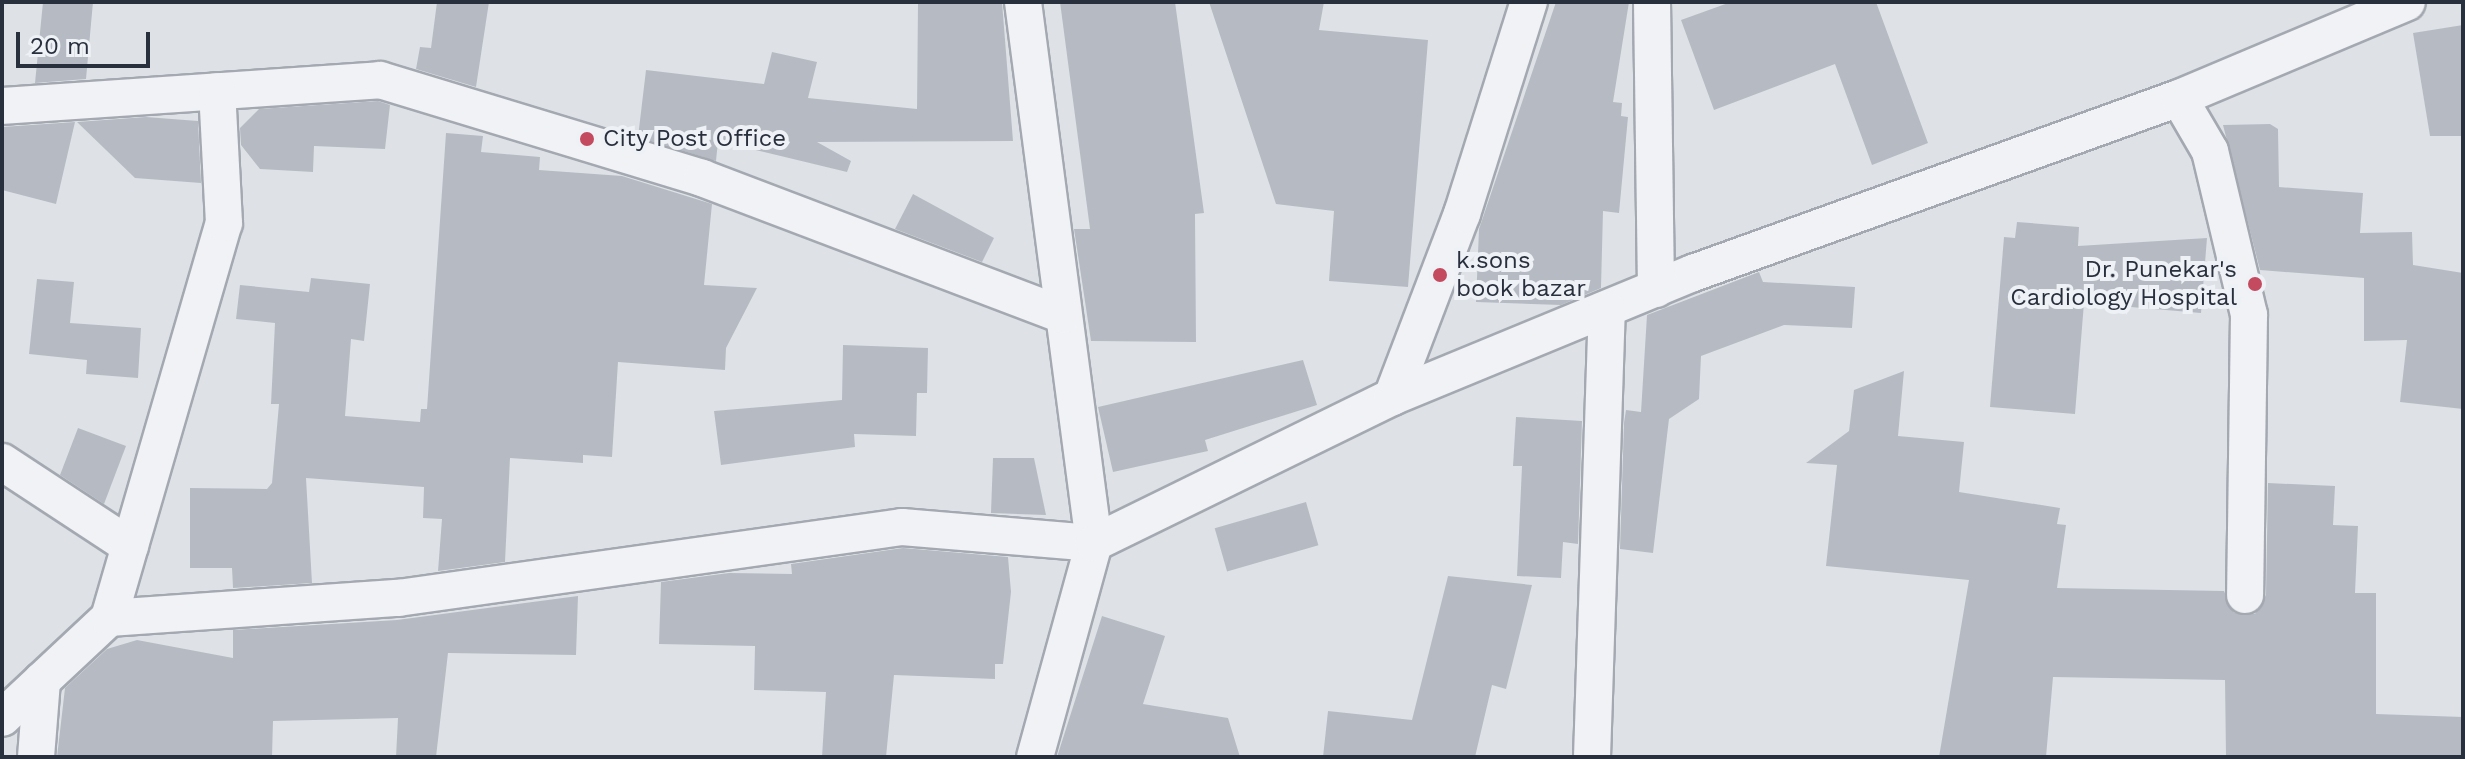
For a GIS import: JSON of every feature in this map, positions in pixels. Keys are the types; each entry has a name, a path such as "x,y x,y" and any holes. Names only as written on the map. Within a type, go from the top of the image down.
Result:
{"street":[{"path":"1023,2 1094,543 1035,757"},
{"path":"1392,397 1462,214 1529,2"},
{"path":"1652,2 1656,289"},
{"path":"109,618 398,598 902,527 1094,543 1392,397 1656,289 2179,98 2407,2"},
{"path":"2,106 380,80 702,178 1063,315"},
{"path":"2,718 109,618 224,223 217,91"},
{"path":"2179,98 2210,151 2249,315 2245,595"},
{"path":"1592,757 1607,309"},
{"path":"2,462 130,546"},
{"path":"36,757 42,680"}],"building":[{"path":"43,2 93,2 86,79 35,83"},
{"path":"437,2 489,2 476,87 416,69 420,47 431,48"},
{"path":"918,2 1002,2 1013,141 817,142 851,161 847,172 718,141 716,161 638,137 646,70 764,84 772,52 817,62 808,98 917,109"},
{"path":"1060,2 1175,2 1204,213 1195,214 1196,342 1091,341 1074,229 1090,229"},
{"path":"1209,2 1324,2 1319,30 1428,40 1408,287 1329,281 1334,211 1276,204"},
{"path":"1556,2 1629,2 1613,102 1622,103 1621,116 1628,117 1619,213 1603,211 1601,288 1561,305 1476,302 1479,229"},
{"path":"1731,2 1876,2 1928,143 1872,165 1835,64 1714,110 1681,20"},
{"path":"2463,25 2463,136 2430,136 2413,33"},
{"path":"378,101 390,105 385,149 314,146 313,172 260,169 241,145 240,128 259,109"},
{"path":"146,117 198,121 201,183 135,178 77,122"},
{"path":"75,122 56,204 2,190 2,127"},
{"path":"2270,124 2278,129 2279,187 2363,193 2360,233 2412,232 2413,265 2463,273 2463,409 2400,402 2407,340 2364,341 2364,278 2260,270 2223,125"},
{"path":"446,133 483,136 481,152 540,157 539,170 622,176 712,204 704,285 757,288 726,348 725,370 618,362 612,457 583,455 583,463 510,458 505,562 438,571 442,519 423,518 424,487 306,478 312,583 233,588 232,568 190,568 190,488 267,489 272,483 279,404 271,404 275,323 236,319 240,285 309,292 311,278 370,284 364,341 351,339 345,416 420,422 421,409 427,409"},
{"path":"913,194 994,238 982,262 895,229"},
{"path":"2017,222 2079,227 2078,246 2207,238 2201,313 2084,303 2075,414 1990,407 2004,237 2015,238"},
{"path":"1759,272 1763,282 1855,287 1852,328 1784,325 1701,356 1699,399 1669,419 1653,553 1620,549 1624,423 1626,410 1641,412 1647,315"},
{"path":"37,279 74,282 70,323 141,328 138,378 86,374 87,360 29,354"},
{"path":"843,345 928,348 927,393 917,393 916,436 854,434 855,447 721,465 714,411 842,400"},
{"path":"1303,360 1317,405 1205,440 1208,451 1113,472 1098,407"},
{"path":"1904,371 1898,436 1964,442 1959,492 2060,508 2057,524 2066,525 2057,588 2224,591 2234,613 2255,614 2266,595 2268,483 2335,486 2333,525 2358,526 2355,593 2376,593 2376,714 2463,717 2463,757 2226,757 2225,680 2053,677 2046,757 1939,757 1969,580 1826,566 1837,465 1806,463 1849,431 1854,390"},
{"path":"1516,417 1582,421 1578,544 1563,542 1561,578 1517,576 1522,466 1513,466"},
{"path":"78,428 126,446 104,504 60,475"},
{"path":"993,458 1034,458 1046,515 991,513"},
{"path":"1306,502 1318,545 1227,571 1215,528"},
{"path":"903,548 1008,557 1011,592 1003,664 995,664 995,679 894,675 886,757 822,757 826,692 754,690 755,646 659,644 661,582 729,573 792,574 791,564"},
{"path":"1448,576 1532,585 1506,689 1492,685 1475,757 1323,757 1328,711 1412,720"},
{"path":"578,596 576,655 448,653 436,757 396,757 398,718 273,721 272,757 57,757 65,688 107,649 137,640 233,658 233,630 397,620"},
{"path":"1102,616 1165,636 1143,704 1228,718 1240,757 1057,757"}],"place":[{"name":"City Post Office","path":"587,139"},
{"name":"k.sons book bazar","path":"1440,275"},
{"name":"Dr. Punekar's Cardiology Hospital","path":"2255,284"}]}
